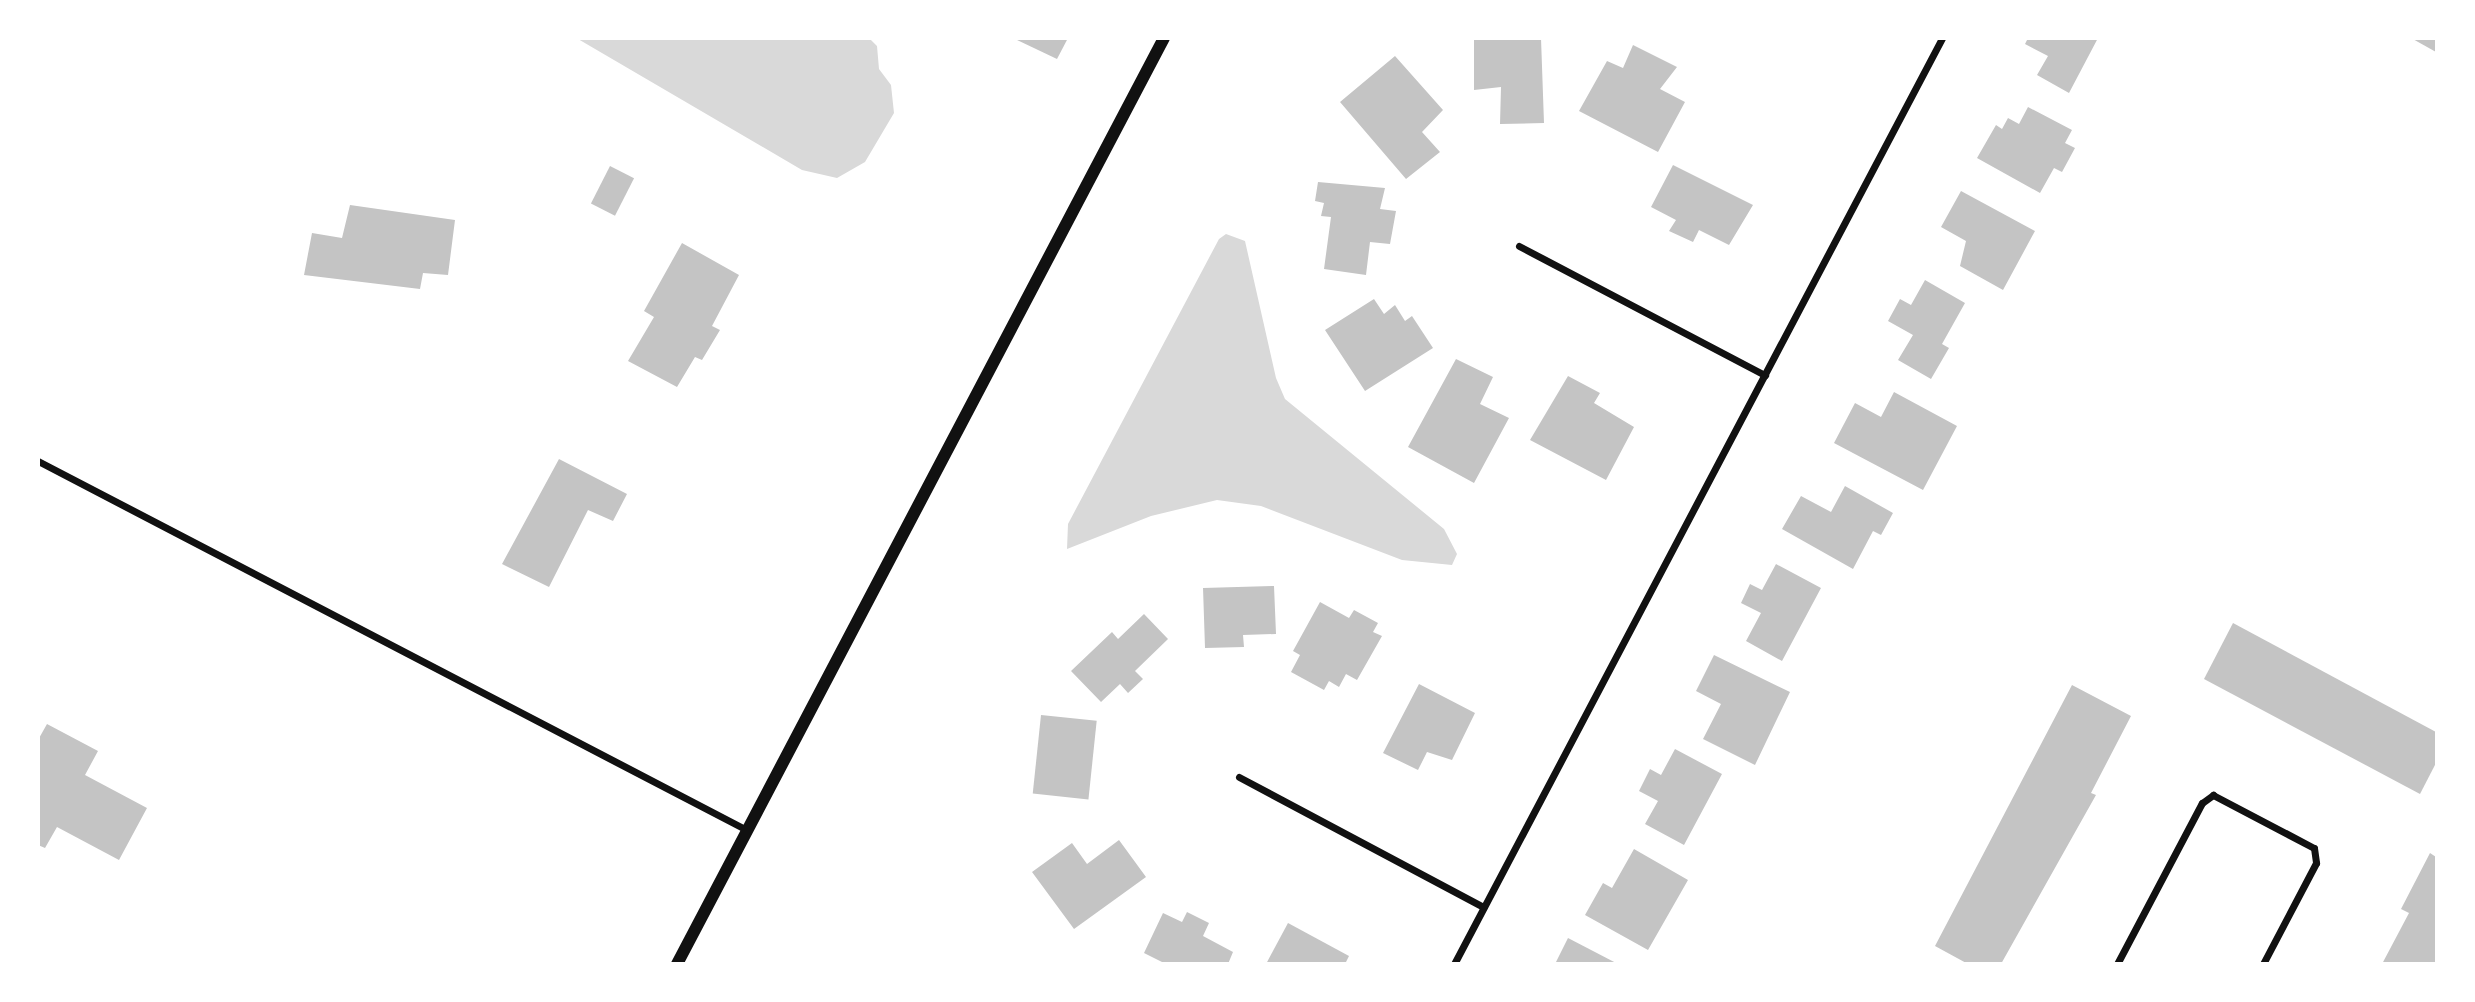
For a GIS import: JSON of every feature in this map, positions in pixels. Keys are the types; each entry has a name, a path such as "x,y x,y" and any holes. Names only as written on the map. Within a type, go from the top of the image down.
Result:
{"street":[{"path":"677,964 744,829 1164,38"},
{"path":"1454,964 1942,38"},
{"path":"1520,246 1765,375"},
{"path":"38,461 744,829"},
{"path":"1239,777 1484,907"},
{"path":"2117,964 2202,803 2213,795 2314,848 2316,863 2263,964"}],"shaded area":[{"path":"578,39 870,39 877,46 879,69 891,85 894,113 865,162 837,178 802,170"},
{"path":"1226,234 1245,241 1276,378 1285,399 1444,529 1457,554 1452,565 1402,560 1261,506 1217,500 1151,516 1067,549 1068,524 1219,239"}],"building":[{"path":"1013,38 1068,38 1057,59"},
{"path":"1474,38 1541,38 1544,123 1500,124 1501,87 1474,90"},
{"path":"2028,38 2098,38 2069,93 2037,75 2048,56 2025,44"},
{"path":"2411,38 2436,38 2436,52"},
{"path":"1633,45 1677,67 1660,89 1685,102 1658,152 1579,111 1607,61 1623,68"},
{"path":"1395,56 1443,110 1422,132 1440,152 1406,179 1340,102"},
{"path":"2028,107 2072,130 2065,143 2075,148 2062,172 2054,168 2040,193 1977,158 1996,125 2002,129 2008,118 2019,124"},
{"path":"1673,165 1753,205 1729,245 1699,230 1693,242 1669,231 1676,220 1651,207"},
{"path":"610,166 634,178 615,216 591,203"},
{"path":"1318,182 1385,188 1380,209 1396,211 1390,244 1370,242 1366,275 1324,269 1331,217 1321,216 1324,203 1315,201"},
{"path":"1961,191 2035,231 2003,290 1960,266 1966,241 1941,227"},
{"path":"350,205 455,220 448,275 423,273 420,289 304,275 312,233 342,238"},
{"path":"682,243 739,275 712,326 720,330 702,360 695,357 677,387 628,361 654,317 644,311"},
{"path":"1925,280 1965,303 1942,344 1949,348 1931,379 1898,360 1913,335 1888,321 1900,299 1911,305"},
{"path":"1374,299 1384,314 1395,305 1405,321 1412,316 1433,348 1365,391 1325,330"},
{"path":"1456,359 1493,377 1480,404 1509,418 1474,483 1408,447"},
{"path":"1568,376 1600,393 1594,403 1634,427 1606,480 1530,440"},
{"path":"1894,392 1957,426 1923,490 1834,443 1855,403 1881,417"},
{"path":"559,459 627,494 613,521 588,510 549,587 502,564"},
{"path":"1845,486 1893,513 1881,535 1873,531 1853,569 1782,529 1801,496 1831,512"},
{"path":"1776,564 1821,588 1782,661 1746,641 1761,613 1741,603 1750,584 1762,590"},
{"path":"1274,586 1276,634 1243,635 1244,647 1205,648 1203,588"},
{"path":"1320,602 1349,618 1354,610 1378,623 1373,632 1382,636 1357,680 1346,674 1339,687 1329,681 1324,690 1291,672 1300,655 1293,651"},
{"path":"1144,614 1168,639 1135,671 1143,679 1128,693 1120,684 1101,702 1071,671 1112,632 1118,639"},
{"path":"2233,623 2436,732 2436,763 2420,794 2204,679"},
{"path":"1714,655 1790,692 1755,765 1703,739 1721,704 1696,691"},
{"path":"1419,684 1475,713 1452,760 1427,752 1418,770 1383,753"},
{"path":"2072,685 2131,716 2091,793 2096,795 2001,964 1968,964 1935,946"},
{"path":"1041,715 1097,721 1088,799 1033,794"},
{"path":"47,724 98,751 85,775 147,808 119,860 57,827 45,848 38,845 38,740"},
{"path":"1675,749 1722,774 1684,845 1645,824 1658,801 1639,791 1650,769 1661,775"},
{"path":"1119,840 1146,877 1074,929 1032,872 1072,843 1087,864"},
{"path":"1634,849 1688,880 1648,950 1585,915 1603,883 1612,888"},
{"path":"2430,853 2436,857 2436,964 2382,964 2409,913 2401,909"},
{"path":"1187,912 1209,923 1203,936 1233,952 1228,964 1166,964 1144,953 1163,913 1182,922"},
{"path":"1288,923 1349,956 1345,964 1266,964"},
{"path":"1568,938 1618,964 1555,964"}]}
